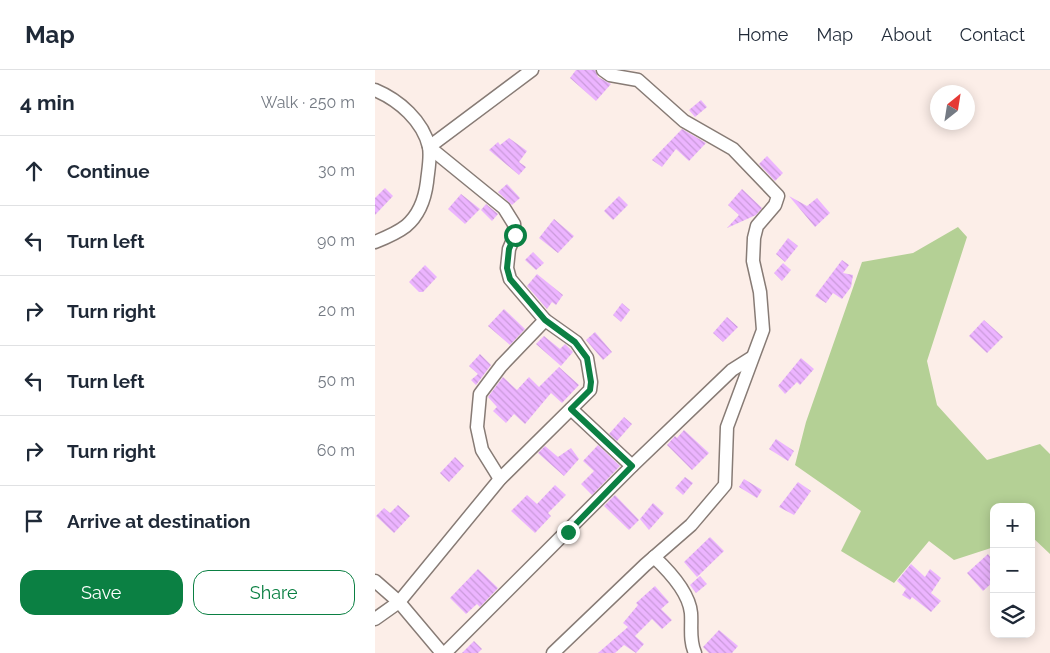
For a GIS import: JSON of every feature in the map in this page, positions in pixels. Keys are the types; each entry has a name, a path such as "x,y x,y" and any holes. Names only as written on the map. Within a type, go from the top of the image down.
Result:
{"street":[{"path":"429,147 532,70"},
{"path":"553,653 654,557 691,525 725,485 727,427 751,358 758,347 763,330 760,292 753,261 754,238 757,226 775,205 778,196 733,149 684,121 638,80 610,75 603,70"},
{"path":"375,90 392,99 407,111 418,124 429,147 504,208 514,224 515,235 509,249 507,268 510,279 545,320 575,342 587,358 591,382 590,390 500,479 399,602 375,619"},
{"path":"375,242 404,228 415,215 425,194 429,166 429,147"},
{"path":"500,479 482,450 477,427 479,394 501,366 545,320"},
{"path":"375,581 399,602 443,653 732,370 751,358"},
{"path":"571,409 632,466"},
{"path":"654,557 682,590 688,603 695,653"}],"green space":[{"path":"958,227 967,237 927,361 937,405 987,460 1040,444 1050,454 1050,554 1035,540 1035,503 990,503 990,548 954,560 929,541 894,583 841,551 861,511 795,465 806,422 862,262 913,253"}],"building":[{"path":"576,70 595,70 598,77 611,84 596,101 570,78"},
{"path":"701,100 707,107 695,117 689,110"},
{"path":"682,129 706,143 689,161 676,149 662,167 652,160"},
{"path":"509,138 527,151 519,162 526,167 519,175 489,150 498,142 500,145"},
{"path":"767,156 783,173 775,181 759,164"},
{"path":"507,184 520,198 512,205 498,192"},
{"path":"385,188 393,196 375,215 375,198"},
{"path":"742,189 762,208 756,215 727,228 739,215 728,205"},
{"path":"461,194 480,209 465,224 448,209"},
{"path":"619,196 628,205 613,220 604,211"},
{"path":"789,196 807,206 817,198 830,213 815,227"},
{"path":"486,204 498,214 492,221 481,210"},
{"path":"554,219 574,236 558,253 539,238"},
{"path":"788,238 798,246 785,262 776,254"},
{"path":"533,252 544,263 536,270 525,260"},
{"path":"842,260 849,265 843,273 853,275 851,287 842,299 833,293 826,303 815,296"},
{"path":"783,263 791,270 782,281 774,273"},
{"path":"425,265 437,277 423,292 419,292 409,282"},
{"path":"537,274 563,295 556,305 552,302 547,309 527,286"},
{"path":"622,303 630,310 621,322 613,315"},
{"path":"504,309 525,329 510,345 488,326"},
{"path":"727,317 738,327 723,342 713,333"},
{"path":"984,320 1003,337 987,353 969,336"},
{"path":"595,332 612,352 603,360 586,340"},
{"path":"544,336 560,349 565,344 573,352 561,366 536,344"},
{"path":"480,354 491,365 476,385 471,380 478,374 469,366"},
{"path":"801,358 814,369 800,385 797,382 785,394 778,386"},
{"path":"559,367 579,385 562,403 551,393 525,424 514,414 506,423 493,411 497,407 488,397 503,377 517,390 529,377 539,387"},
{"path":"624,417 632,424 617,441 609,434"},
{"path":"684,430 709,453 692,470 667,445"},
{"path":"776,439 794,451 788,461 769,449"},
{"path":"598,445 620,466 592,495 581,484 594,471 583,461"},
{"path":"545,446 558,457 571,448 579,459 564,476 538,453"},
{"path":"455,457 464,466 449,482 440,473"},
{"path":"685,477 693,483 683,495 675,488"},
{"path":"744,479 762,490 757,498 739,487"},
{"path":"798,482 811,491 794,515 779,507"},
{"path":"555,485 566,495 548,513 551,516 535,533 511,511 527,495 537,504"},
{"path":"615,495 639,520 629,530 604,506"},
{"path":"653,503 664,513 649,530 640,519"},
{"path":"398,505 410,516 394,533 376,516 384,508 390,513"},
{"path":"710,537 724,551 697,577 684,562"},
{"path":"988,554 990,557 990,585 983,591 967,573"},
{"path":"911,564 925,577 930,569 941,578 931,593 941,601 931,612 912,597 910,600 902,595 906,589 897,581"},
{"path":"478,569 498,588 480,607 477,604 466,614 450,598"},
{"path":"700,576 707,584 696,593 690,585"},
{"path":"655,586 669,602 661,609 672,620 662,629 652,619 635,636 644,644 636,653 624,645 615,653 598,653 628,627 623,623 638,605 636,603"},
{"path":"719,630 738,646 732,653 709,653 703,647"},
{"path":"474,641 482,649 478,653 462,653"}],"route":[{"path":"515,235 509,249 507,268 510,279 545,320 575,342 587,358 591,375 590,390 571,409 632,466 568,532"}]}
